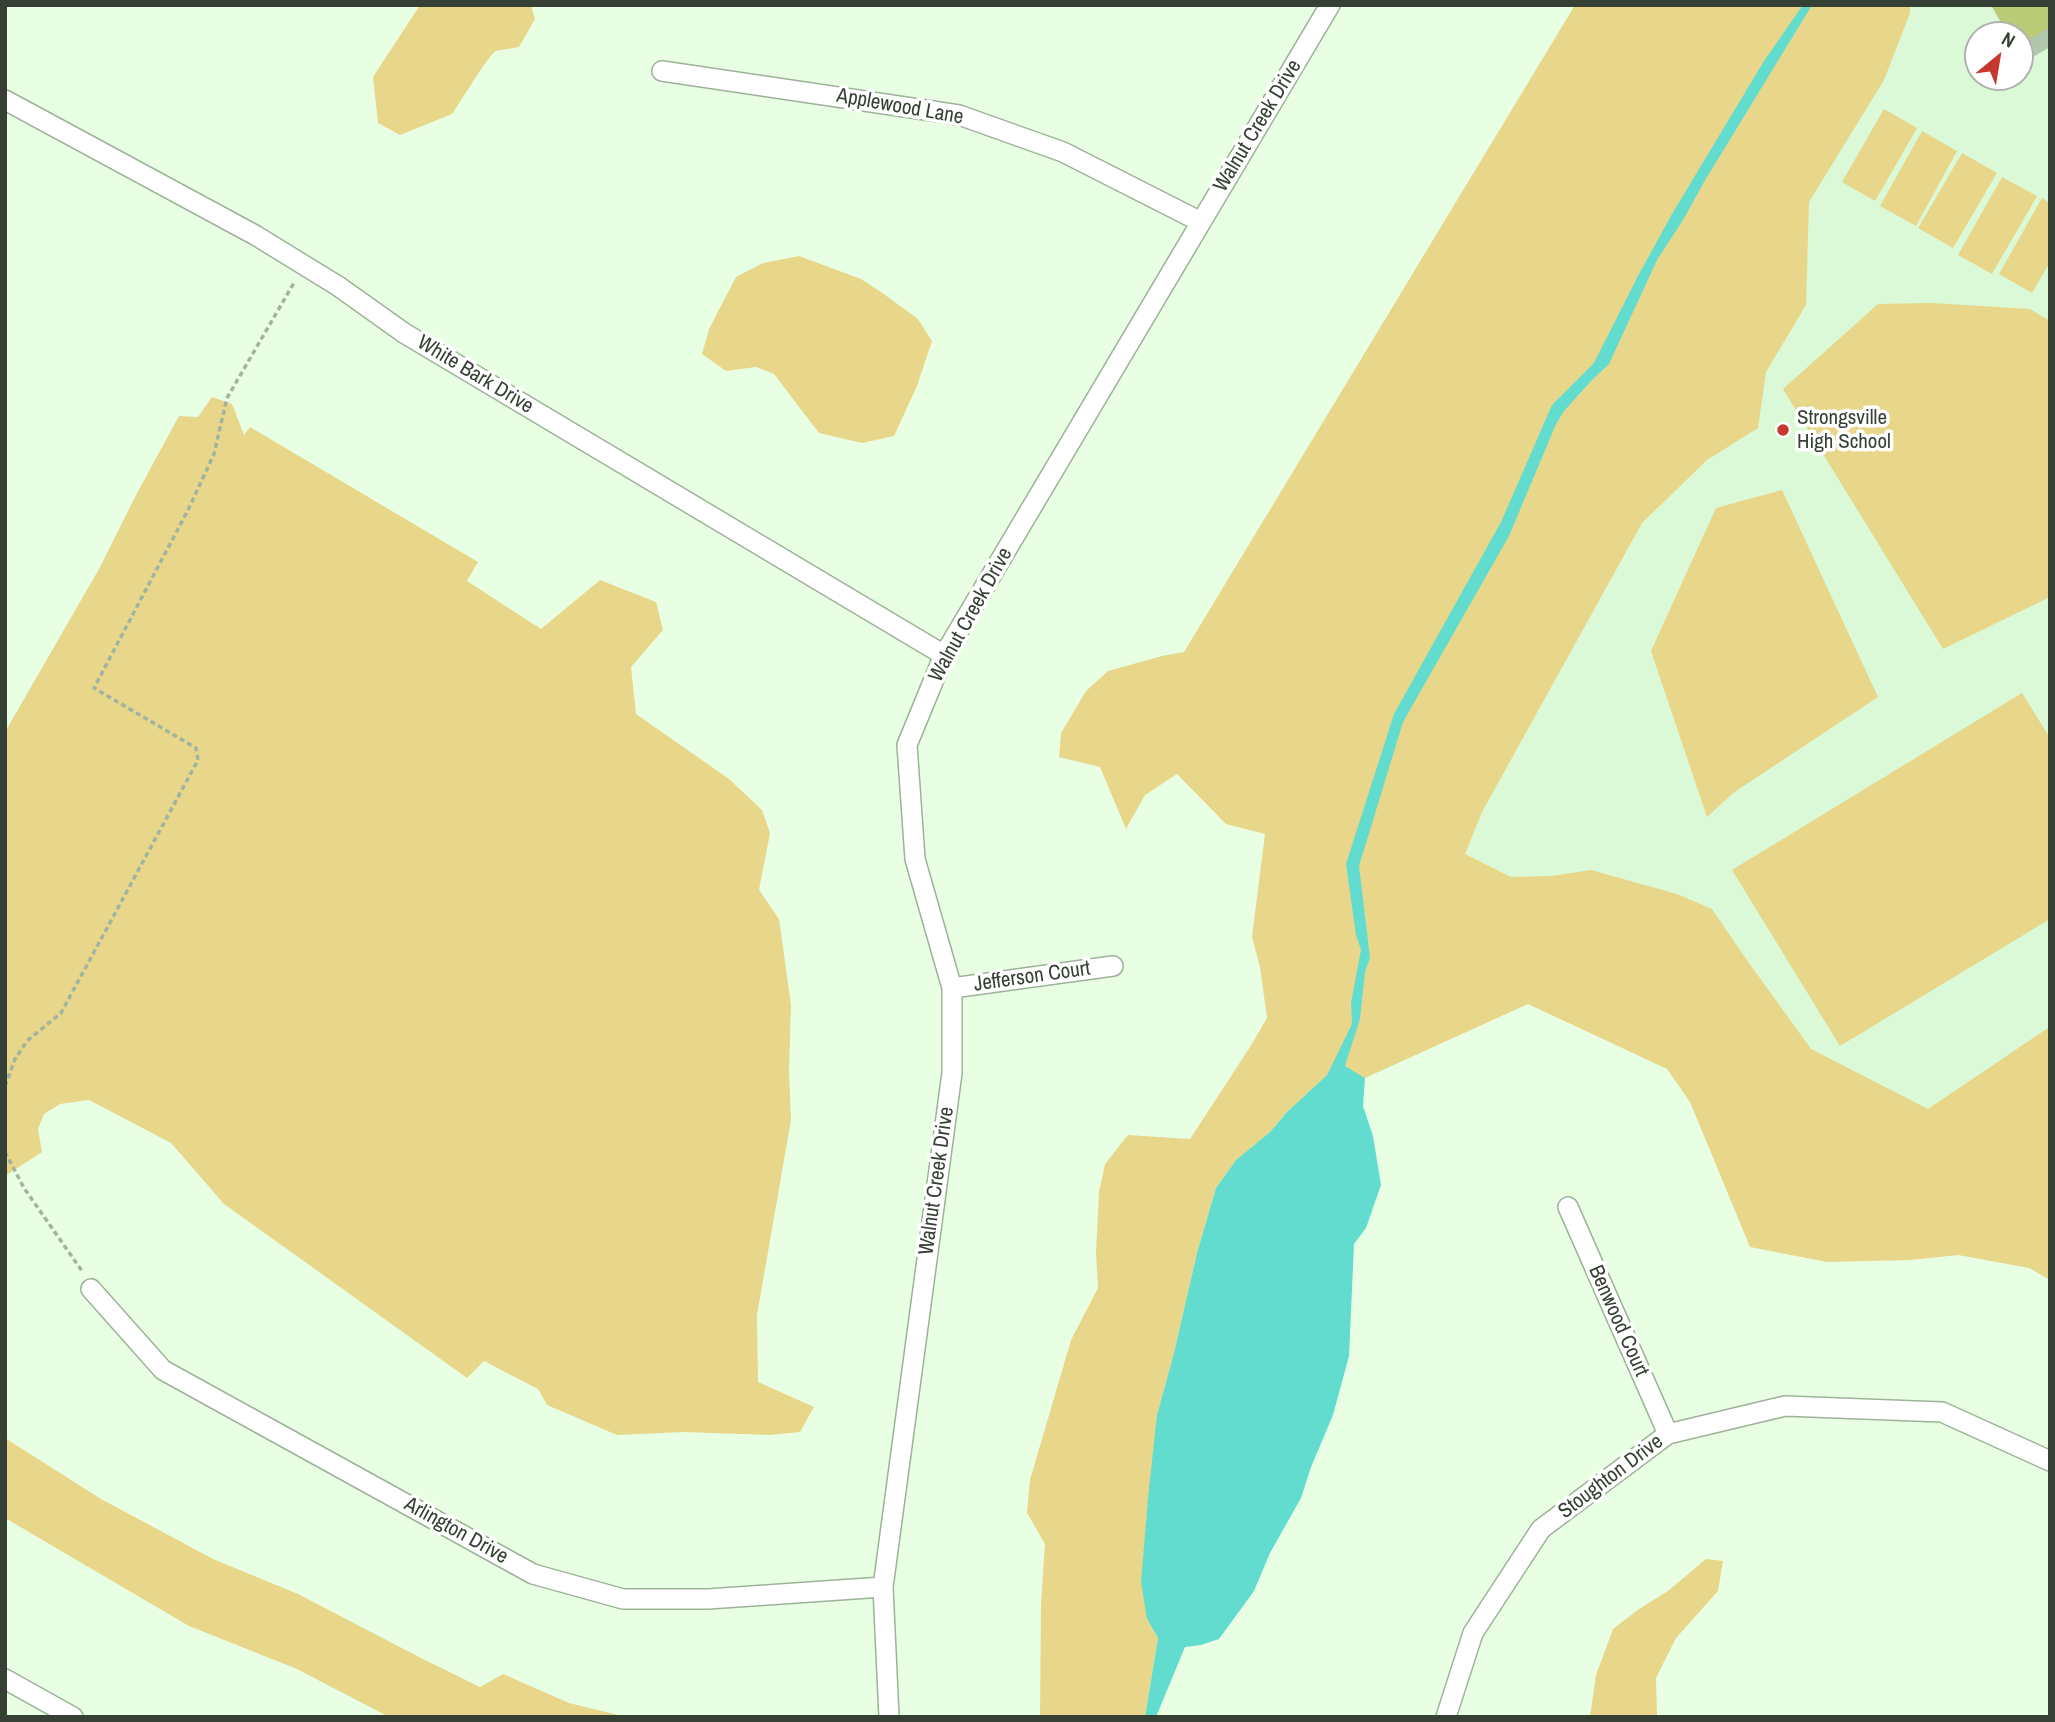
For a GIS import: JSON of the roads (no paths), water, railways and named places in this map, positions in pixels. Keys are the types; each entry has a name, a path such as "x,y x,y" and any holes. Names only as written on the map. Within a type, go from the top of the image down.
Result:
{"street":[{"name":"Walnut Creek Drive","path":"889,1717 883,1587 952,1073 952,988 915,859 907,744 944,655 1330,5"},
{"name":"Applewood Lane","path":"662,71 959,115 1063,152 1201,222"},
{"name":"White Bark Drive","path":"5,100 255,235 338,286 404,333 944,655"},
{"name":"Jefferson Court","path":"952,988 1113,966"},
{"name":"Benwood Court","path":"1568,1207 1668,1434"},
{"name":"Arlington Drive","path":"91,1289 163,1370 533,1574 623,1599 708,1599 883,1587"},
{"name":"Stoughton Drive","path":"1446,1717 1473,1633 1541,1529 1668,1434 1785,1406 1942,1412 2050,1461"},
{"path":"5,1679 73,1717"}],"water":[{"path":"1803,5 1812,5 1657,260 1609,364 1564,411 1556,424 1509,536 1403,722 1359,866 1370,958 1365,972 1360,1019 1345,1066 1365,1078 1363,1106 1373,1136 1381,1185 1366,1228 1354,1244 1349,1356 1333,1415 1301,1498 1270,1553 1254,1591 1219,1639 1185,1647 1156,1717 1145,1717 1158,1638 1147,1619 1141,1582 1157,1415 1197,1253 1216,1188 1236,1160 1270,1132 1287,1112 1327,1075 1352,1024 1351,1003 1361,950 1356,935 1346,864 1394,714 1501,522 1552,405 1594,363 1672,214 1764,61"}],"place":[{"name":"Strongsville High School","path":"1783,430"}]}
